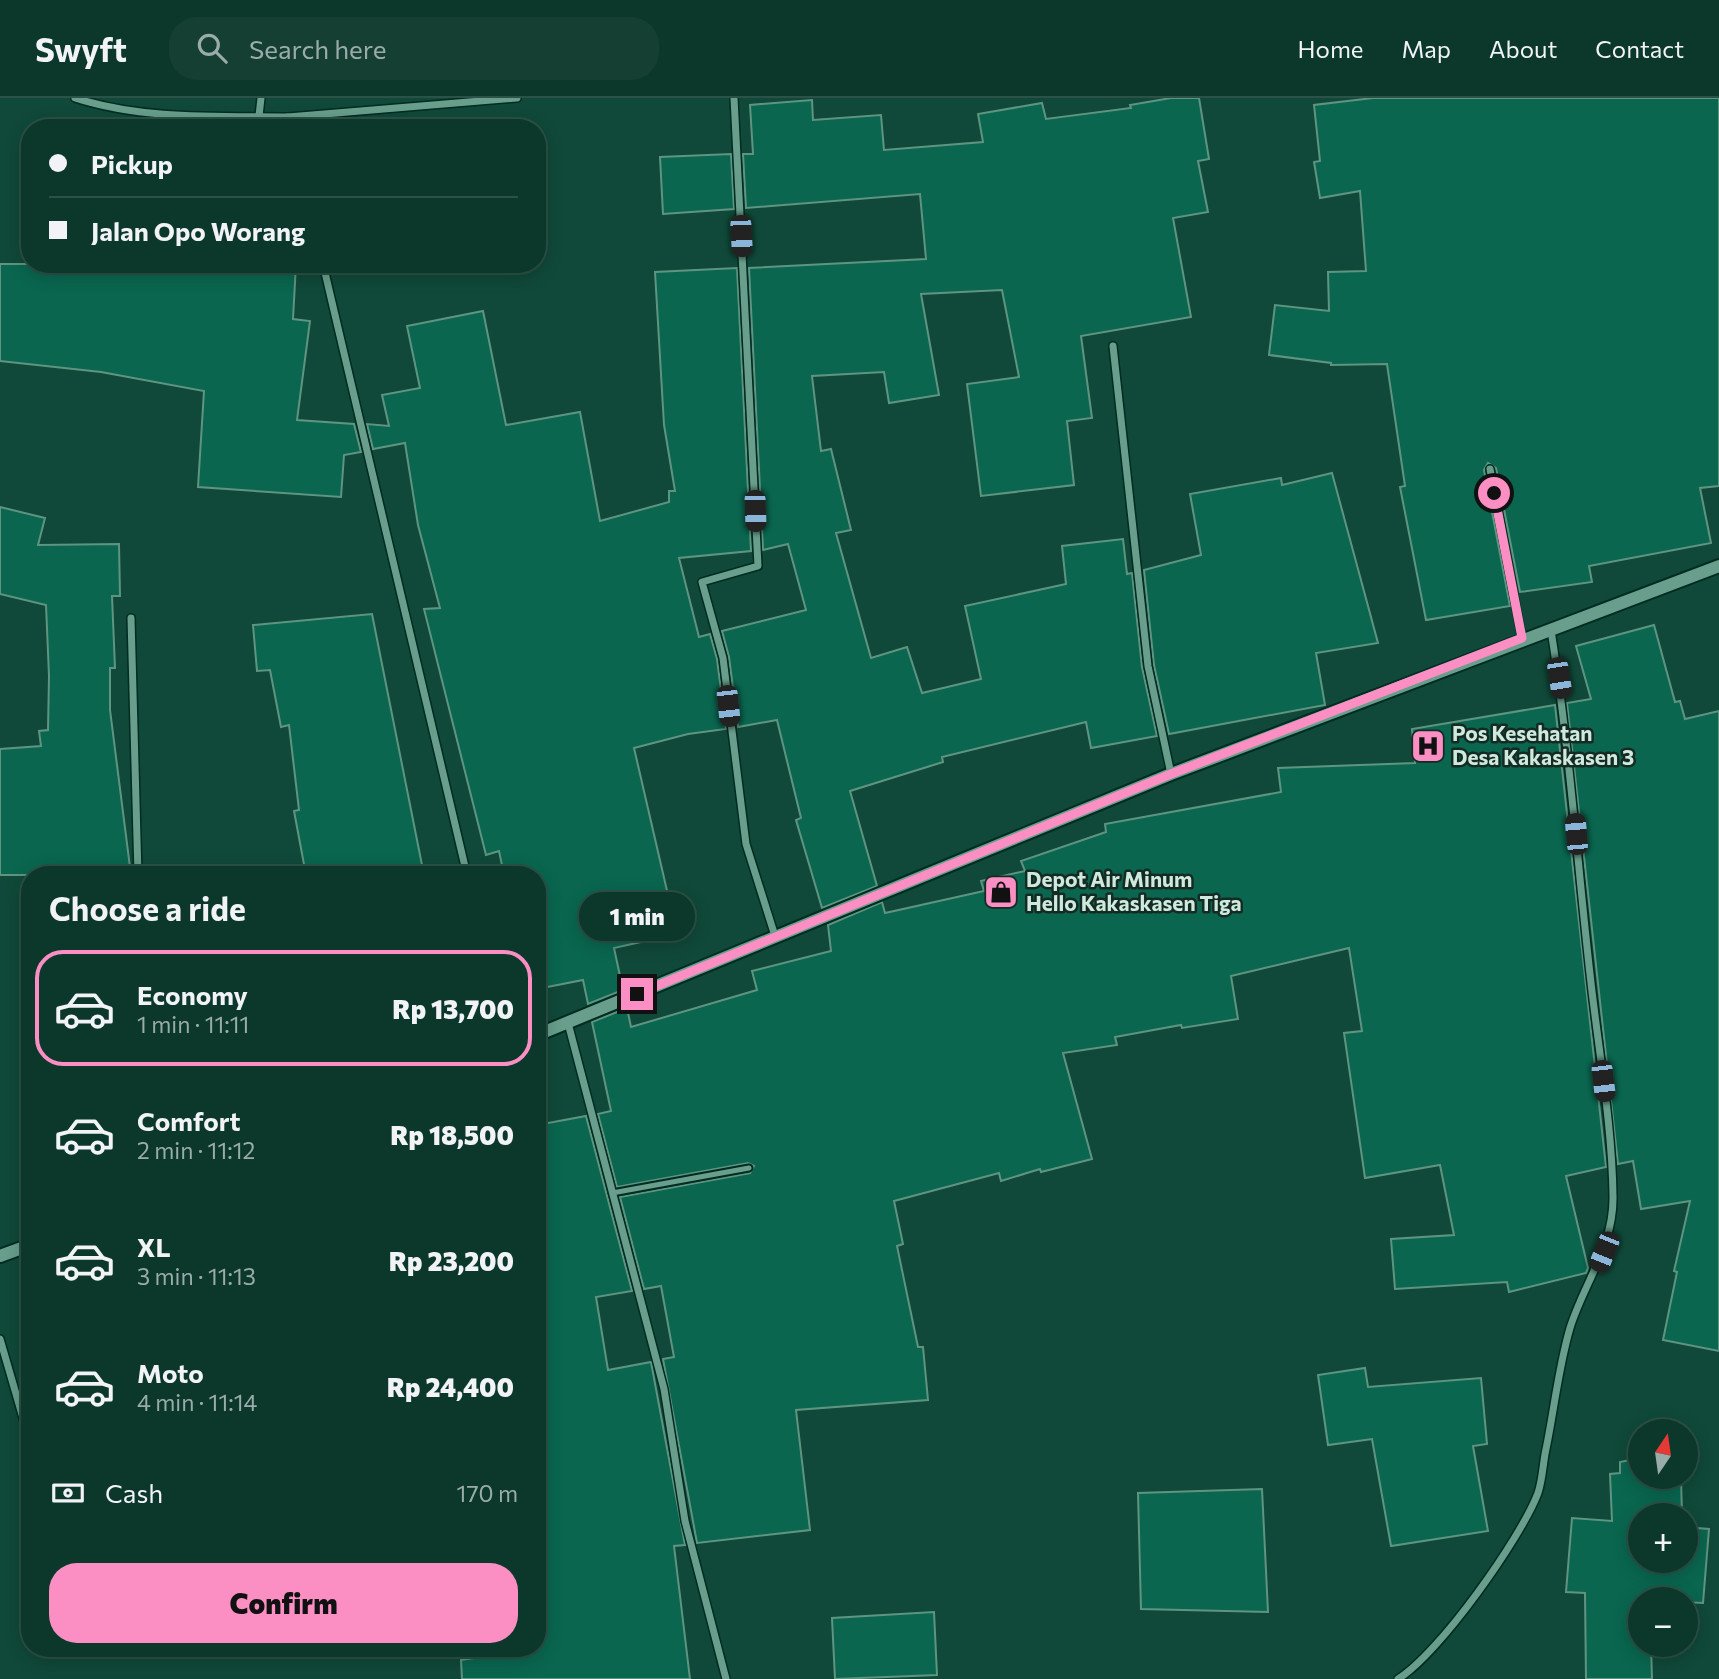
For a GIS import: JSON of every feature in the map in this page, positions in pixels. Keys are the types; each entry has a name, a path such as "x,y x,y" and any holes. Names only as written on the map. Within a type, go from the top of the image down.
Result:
{"street":[{"path":"75,98 100,106 187,115 288,117 517,98"},
{"path":"259,116 261,98"},
{"path":"734,98 758,566 702,582 723,658 746,844 775,936"},
{"path":"325,273 465,866"},
{"path":"1113,346 1148,666 1171,774"},
{"path":"1490,469 1522,638"},
{"path":"546,1032 1171,774 1522,638 1719,566"},
{"path":"131,618 138,866"},
{"path":"1398,1679 1443,1636 1492,1573 1538,1493 1562,1355 1572,1323 1604,1252 1611,1223 1613,1197 1606,1107 1583,914 1567,728 1551,629"},
{"path":"568,1023 664,1389 685,1521 726,1679"},
{"path":"0,1256 21,1248"},
{"path":"0,1339 21,1411"}],"lane":[{"path":"612,1193 749,1168"}],"building":[{"path":"1171,98 1199,98 1209,159 1198,161 1208,212 1173,218 1191,317 1081,336 1092,418 1067,421 1074,485 981,496 967,384 1019,377 1002,290 921,294 939,395 889,403 884,372 812,376 821,451 831,449 851,530 836,533 871,658 907,647 922,693 981,679 965,606 1066,584 1062,546 1123,539 1127,574 1132,573 1142,667 1157,736 1091,748 1086,722 942,757 943,762 850,791 877,886 822,908 796,820 801,818 777,720 738,727 729,657 722,631 806,610 788,544 763,550 749,268 926,259 920,194 746,208 743,154 753,154 750,105 812,100 813,120 881,115 884,150 983,142 978,114 1042,103 1046,119 1131,108 1130,105"},
{"path":"1373,98 1719,98 1719,486 1700,488 1711,543 1589,566 1592,582 1520,592 1496,468 1488,463 1484,470 1510,606 1426,620 1400,487 1405,486 1387,364 1331,365 1269,355 1275,305 1329,311 1328,272 1366,271 1360,191 1320,198 1314,162 1320,161 1314,105"},
{"path":"731,154 734,209 663,214 660,157"},
{"path":"0,264 21,264 21,273 296,273 293,319 310,321 297,420 354,424 361,452 344,455 341,497 198,487 204,391 101,372 0,361"},
{"path":"737,268 751,551 679,558 699,637 710,634 717,659 726,729 688,734 634,748 677,934 614,948 623,990 588,1004 583,980 546,987 546,866 502,866 499,851 486,855 424,609 440,608 418,525 405,443 373,449 367,424 389,426 382,395 420,388 407,326 483,311 506,425 580,412 600,521 669,502 669,491 675,491 664,425 655,272"},
{"path":"1332,473 1378,643 1316,653 1325,705 1169,734 1154,665 1144,570 1201,555 1190,494 1281,478 1282,485"},
{"path":"0,507 45,518 38,545 119,544 120,596 112,596 115,668 110,668 110,710 130,866 21,866 21,875 0,875 0,749 41,746 39,731 48,730 49,676 46,605 0,594"},
{"path":"372,614 422,866 304,866 294,811 299,810 289,725 281,727 270,670 257,671 253,625"},
{"path":"1654,625 1675,702 1680,701 1685,719 1719,711 1719,1351 1663,1340 1677,1272 1674,1271 1690,1201 1641,1209 1633,1161 1618,1164 1567,703 1591,699 1576,646"},
{"path":"1555,705 1606,1167 1566,1176 1588,1268 1586,1273 1509,1292 1507,1282 1395,1289 1391,1239 1454,1235 1440,1165 1365,1178 1344,1033 1362,1031 1349,948 1231,976 1238,1019 1182,1028 1181,1025 1115,1037 1117,1045 1063,1053 1092,1159 1041,1172 1040,1169 1001,1181 999,1173 894,1201 903,1244 897,1246 918,1347 923,1347 928,1400 796,1410 810,1530 697,1543 663,1359 674,1357 661,1286 644,1289 620,1197 750,1173 754,1166 748,1163 617,1187 598,1114 611,1111 592,1022 627,1008 631,1027 757,990 752,971 831,951 828,925 882,902 885,913 984,891 981,881 1025,871 1021,861 1106,832 1105,824 1281,792 1278,768 1415,763 1412,729"},
{"path":"586,1116 632,1291 596,1297 608,1370 651,1362 685,1545 674,1546 690,1679 462,1679 461,1660 480,1657 546,1657 546,1123"},
{"path":"1365,1368 1368,1387 1481,1378 1487,1444 1473,1446 1488,1531 1391,1546 1372,1439 1328,1445 1318,1375"},
{"path":"1628,1460 1628,1489 1681,1489 1682,1503 1628,1503 1628,1573 1698,1573 1698,1528 1709,1529 1703,1603 1698,1603 1698,1587 1628,1587 1628,1657 1651,1657 1652,1679 1586,1679 1585,1593 1566,1592 1572,1518 1612,1521 1610,1474 1620,1473 1620,1462"},
{"path":"1262,1489 1268,1612 1141,1609 1138,1493"},
{"path":"934,1612 937,1675 835,1679 832,1618"}],"place":[{"name":"Pos Kesehatan Desa Kakaskasen 3","path":"1428,746"},
{"name":"Depot Air Minum Hello Kakaskasen Tiga","path":"1001,892"}],"route":[{"path":"637,994 1171,774 1522,638 1494,493"}]}
